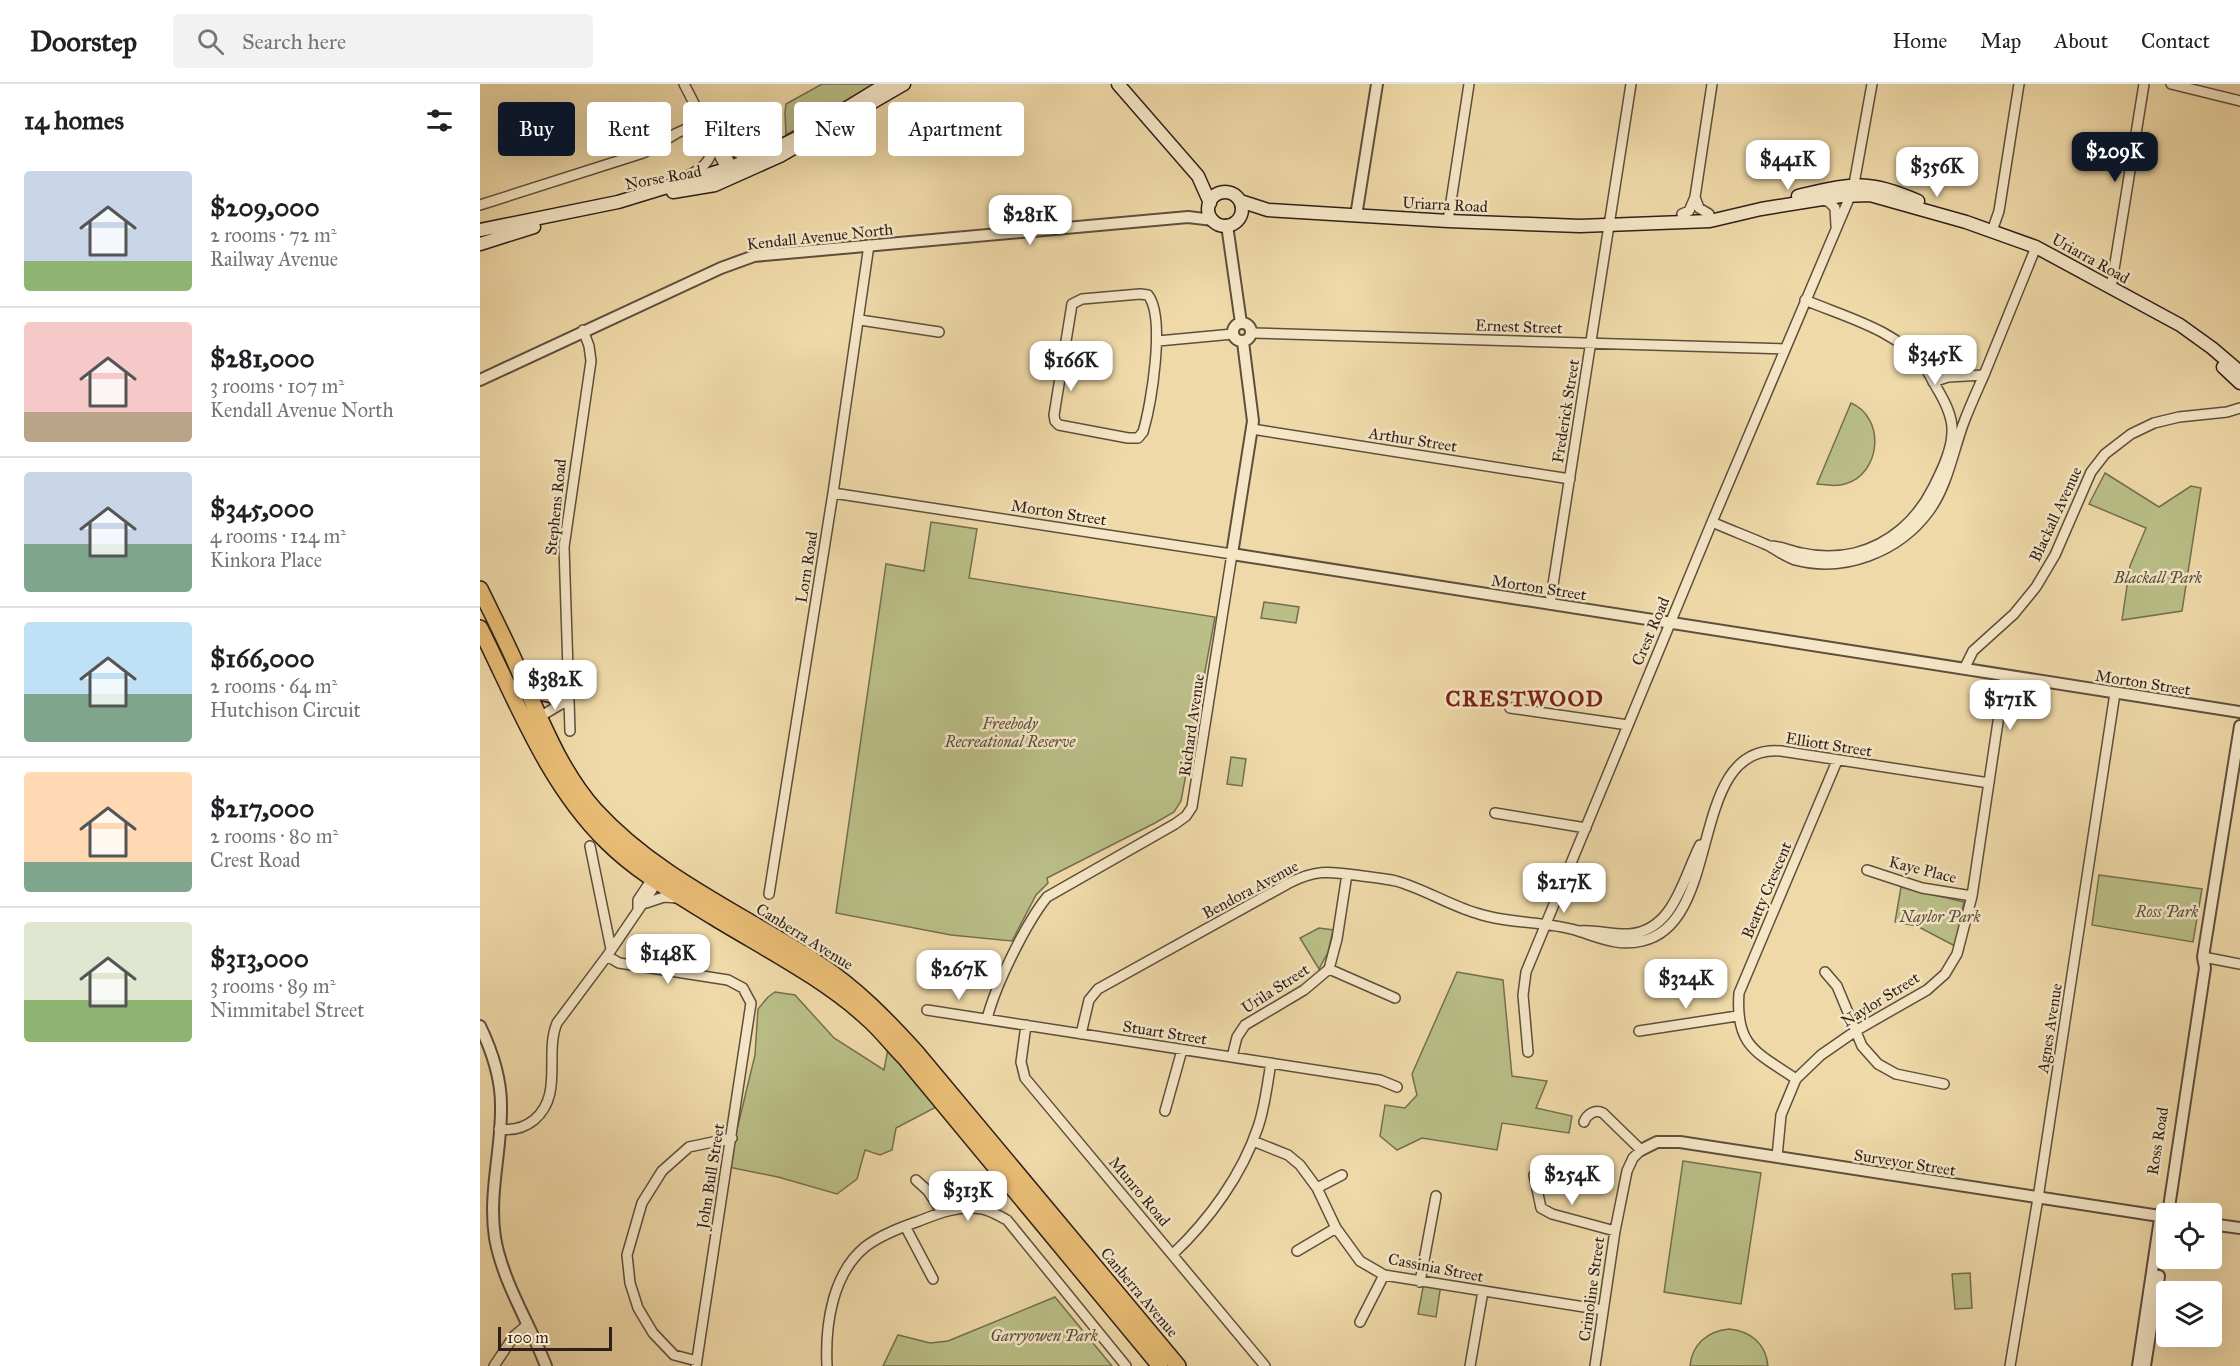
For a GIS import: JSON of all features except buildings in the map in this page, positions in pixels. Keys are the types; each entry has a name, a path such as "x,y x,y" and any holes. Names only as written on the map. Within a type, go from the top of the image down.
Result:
{"highway":[{"name":"Canberra Avenue","path":"480,589 519,670 531,716"},
{"name":"Canberra Avenue","path":"480,628 531,716 560,785 594,830 609,845 820,964 850,986 916,1052 1178,1366"},
{"path":"519,670 536,691 564,695"},
{"name":"Canberra Avenue","path":"659,875 684,899 829,988 867,1018 912,1066 1160,1366"}],"main road":[{"name":"Norse Road","path":"618,202 715,184 753,159 804,134 886,84"},
{"name":"Norse Road","path":"480,230 586,210 731,172 803,144 904,84"},
{"path":"1118,84 1197,176 1213,219 1219,224 1227,225 1235,222 1240,217 1242,207 1240,201 1234,194 1225,192 1197,176"},
{"name":"Uriarra Road","path":"1240,201 1268,210 1564,226 1716,220 1761,209 1820,200 1853,189"},
{"name":"Uriarra Road","path":"1761,209 1798,196 1853,189 1992,231 2036,247 2194,334 2240,380"},
{"path":"1209,204 1216,195 1225,192"},
{"name":"Norse Road","path":"480,244 586,210"},
{"name":"Uriarra Road","path":"1240,217 1268,210"},
{"name":"Uriarra Road","path":"1614,223 1682,214 1737,214"}],"street":[{"path":"684,84 695,102"},
{"path":"1356,216 1377,84"},
{"path":"1448,221 1469,84"},
{"name":"Frederick Street","path":"1550,604 1590,343 1614,223 1631,84"},
{"path":"1682,214 1689,211 1695,196 1713,84"},
{"name":"Crest Road","path":"1528,1052 1523,995 1524,980 1545,924 1712,522 1853,189 1872,84"},
{"path":"1992,231 1999,212 2019,84"},
{"path":"2111,288 2144,84"},
{"path":"2171,84 2240,101"},
{"path":"480,205 644,153 683,131"},
{"path":"667,187 702,169 710,156"},
{"path":"721,156 731,172"},
{"path":"723,156 731,172"},
{"path":"746,156 753,159"},
{"path":"1695,196 1699,208 1709,214"},
{"path":"1820,200 1827,201 1835,207 1836,229"},
{"name":"Kendall Avenue North","path":"1188,217 1209,204"},
{"name":"Kendall Avenue North","path":"480,380 583,330 739,261 772,254 869,245 1188,217 1213,219"},
{"path":"1227,225 1241,323"},
{"name":"Lorn Road","path":"769,894 860,320 869,245"},
{"path":"1770,546 1779,554 1794,559 1826,564 1864,558 1887,548 1912,530 1929,511 1953,459 1964,422 2036,247"},
{"path":"1148,295 1152,302 1158,341 1144,429 1138,438 1068,428 1056,423 1054,415 1070,309 1074,302 1082,299 1148,295"},
{"path":"1805,300 1887,336 1923,365 1940,374 1984,375"},
{"path":"860,320 939,332"},
{"path":"1241,323 1250,327 1252,333 1248,340 1243,342 1238,341 1233,334 1234,328 1241,323"},
{"name":"Stephens Road","path":"570,731 564,695 564,547 591,362 589,346 583,330"},
{"name":"Ernest Street","path":"1252,333 1785,349"},
{"path":"1158,341 1233,334"},
{"name":"Richard Avenue","path":"987,1019 1010,962 1033,917 1047,897 1169,828 1181,820 1192,807 1252,429 1243,342"},
{"path":"1923,365 1948,409 1952,436"},
{"path":"1933,382 1958,376"},
{"name":"Blackall Avenue","path":"1964,669 1973,651 2014,614 2036,587 2055,555 2092,470 2105,454 2131,434 2154,423 2170,418 2239,408"},
{"path":"1712,522 1770,546 1819,556 1840,555 1868,549 1891,537 1914,517 1927,499 1937,478 1952,436 1964,422"},
{"name":"Arthur Street","path":"1252,429 1570,479"},
{"name":"Morton Street","path":"833,493 2240,712"},
{"name":"Naylor Street","path":"1777,1156 1781,1115 1796,1078 1821,1055 1857,1030 1927,990 1945,974 1957,954 1972,896 2005,675"},
{"name":"Agnes Avenue","path":"2010,1366 2115,693"},
{"path":"531,716 564,695"},
{"path":"1510,708 1628,725"},
{"name":"Ross Road","path":"2167,1203 2199,966 2203,957 2240,726"},
{"name":"Elliott Street","path":"1545,924 1598,939 1622,943 1642,941 1661,933 1681,910 1699,866 1725,787 1735,768 1744,760 1762,752 1771,750 1989,783"},
{"name":"Beatty Crescent","path":"1737,1016 1739,993 1837,761"},
{"path":"1495,813 1586,828"},
{"path":"590,846 609,953"},
{"name":"Kaye Place","path":"1867,870 1922,888 1972,896"},
{"name":"Bendora Avenue","path":"1081,1034 1089,1000 1098,988 1302,877 1323,871 1395,881 1477,914 1545,924"},
{"name":"Urila Street","path":"1232,1057 1237,1037 1245,1025 1304,990 1329,969 1337,939 1347,874"},
{"path":"642,906 638,900 659,875"},
{"path":"499,1129 512,1130 526,1125 544,1109 551,1088 555,1028 642,906 664,897 684,899"},
{"name":"John Bull Street","path":"609,953 619,963 728,980 747,992 752,1007 697,1364"},
{"path":"2203,957 2240,964"},
{"path":"1329,969 1395,998"},
{"path":"1825,972 1837,986 1862,1046 1878,1064 1896,1074 1944,1084"},
{"name":"Stuart Street","path":"927,1010 1380,1080 1397,1087"},
{"path":"1639,1031 1737,1016 1743,1037 1761,1056 1796,1078"},
{"name":"Munro Road","path":"1026,1025 1021,1062 1025,1078 1265,1366"},
{"path":"480,1026 494,1061 499,1080 501,1104 493,1187 495,1239 507,1278 546,1366"},
{"path":"1165,1111 1182,1050"},
{"path":"1173,1254 1195,1233 1236,1175 1253,1142 1262,1113 1271,1064"},
{"path":"1584,1122 1586,1117 1593,1113 1603,1113 1641,1150"},
{"path":"697,1364 674,1355 653,1333 638,1308 630,1282 627,1255 642,1203 662,1171 689,1147 732,1138"},
{"name":"Surveyor Street","path":"1641,1150 1652,1143 1669,1141 2156,1215"},
{"name":"Cassinia Street","path":"1253,1142 1294,1159 1317,1188 1336,1228 1360,1261 1384,1275 1604,1310"},
{"name":"Crinoline Street","path":"1595,1366 1615,1231 1627,1171 1641,1150"},
{"path":"1317,1188 1342,1175"},
{"path":"1534,1175 1541,1208 1552,1214 1615,1231"},
{"path":"916,1179 928,1191 941,1212"},
{"path":"1420,1282 1436,1196"},
{"path":"827,1366 829,1324 841,1278 865,1247 905,1226 941,1212 964,1208 983,1209 1007,1220 1126,1366"},
{"path":"905,1226 933,1279"},
{"path":"2222,1226 2240,1228"},
{"path":"1297,1251 1336,1228"},
{"name":"Ross Road","path":"2138,1366 2156,1266"},
{"path":"2145,1366 2160,1269"},
{"path":"1360,1322 1384,1275"},
{"path":"1470,1366 1482,1291"},
{"path":"494,1366 514,1336 528,1325"}],"green space":[{"path":"822,84 877,84 845,102 794,102 794,131 786,135 786,104"},
{"path":"1851,403 1862,410 1870,421 1875,445 1872,458 1857,478 1845,484 1835,486 1817,484"},
{"name":"Blackall Park","path":"2105,473 2159,507 2191,486 2201,488 2182,611 2122,620 2130,566 2146,528 2089,504"},
{"name":"Freebody Recreational Reserve","path":"931,522 977,529 969,578 1215,617 1181,801 1174,812 1155,823 1047,878 1048,883 1036,895 1012,941 951,935 836,913 886,564 924,571"},
{"path":"1264,602 1299,607 1296,623 1261,618"},
{"path":"1231,757 1246,759 1242,786 1227,784"},
{"name":"Ross Park","path":"2099,875 2202,889 2193,942 2092,925"},
{"name":"Naylor Park","path":"1901,887 1964,902 1955,946 1917,926 1895,922"},
{"path":"1319,928 1333,930 1328,952 1319,969 1300,938"},
{"path":"1457,972 1503,980 1512,1076 1547,1081 1536,1108 1572,1116 1569,1133 1502,1123 1497,1150 1422,1138 1397,1150 1380,1136 1385,1105 1405,1108 1417,1095 1412,1074"},
{"path":"775,992 795,995 834,1038 884,1070 888,1049 938,1106 896,1128 892,1150 880,1155 865,1150 857,1179 837,1194 778,1177 728,1167 755,1055 758,1009"},
{"path":"1683,1161 1761,1173 1741,1304 1664,1292"},
{"path":"1970,1273 1972,1308 1955,1309 1952,1274"},
{"path":"1424,1282 1441,1284 1436,1317 1418,1314"},
{"name":"Garryowen Park","path":"1055,1297 1112,1366 883,1366 898,1335 930,1343 948,1341"},
{"path":"1721,1330 1737,1330 1756,1340 1764,1351 1768,1366 1690,1366 1694,1351 1702,1340"}],"district":[{"name":"CRESTWOOD","path":"1525,698"}]}
